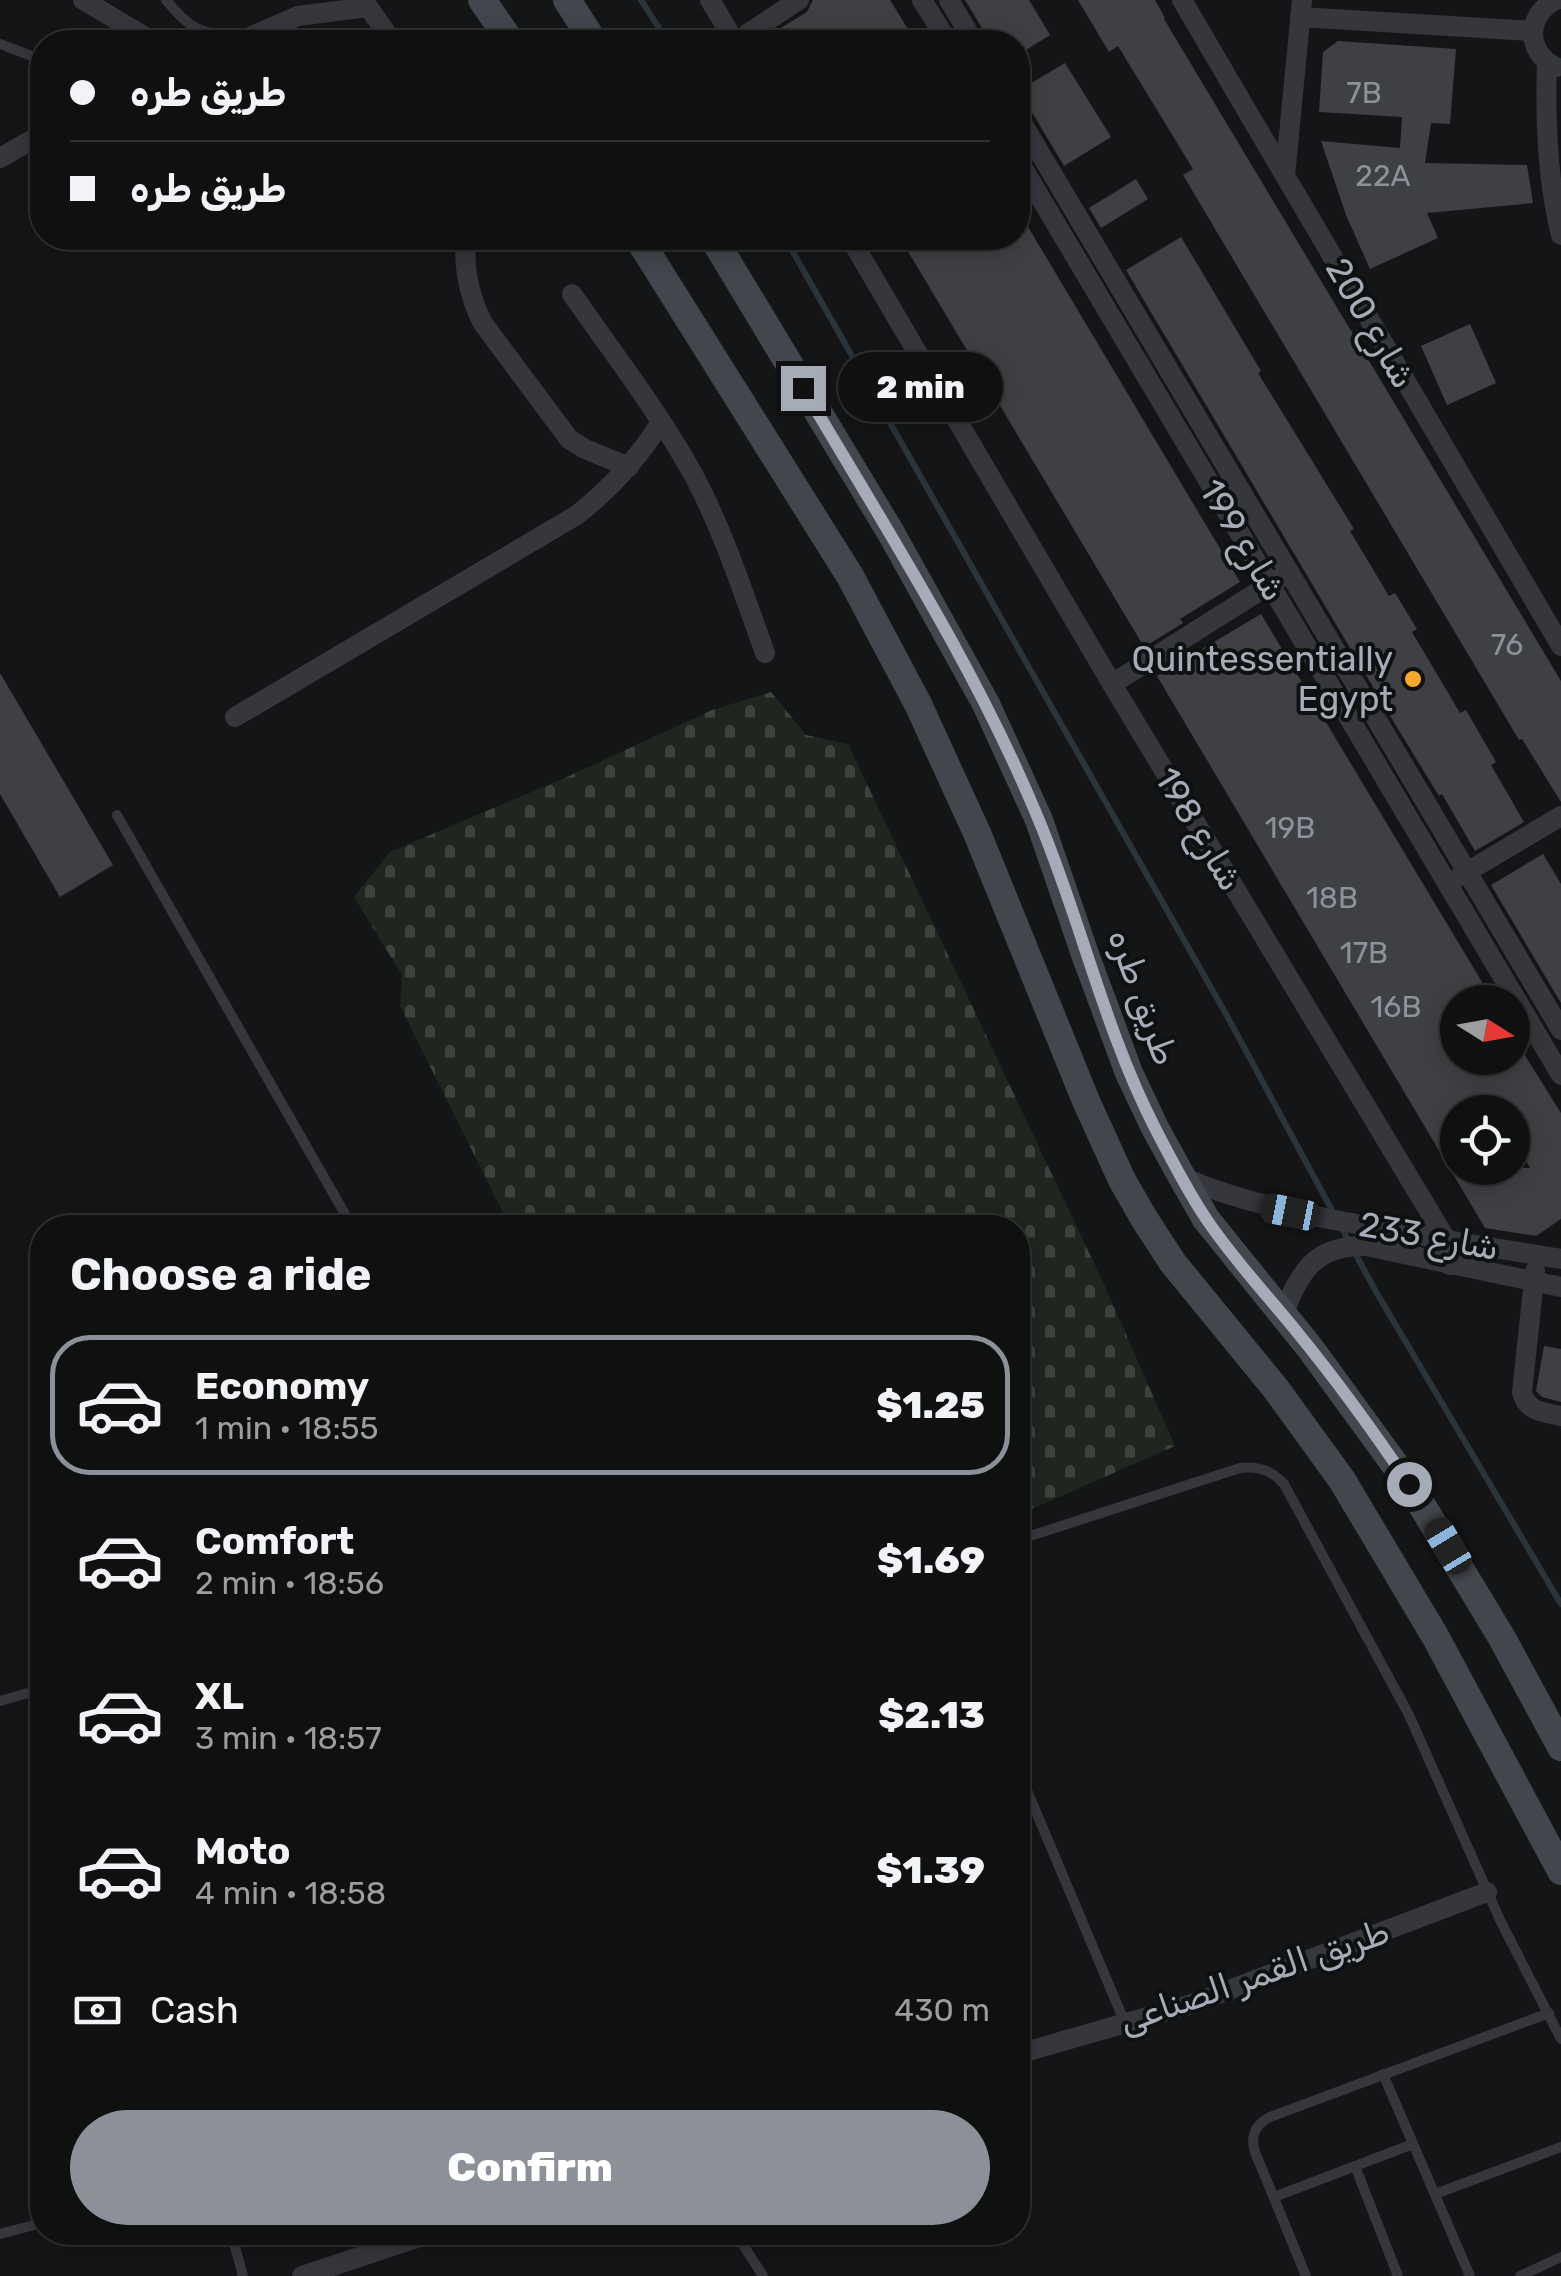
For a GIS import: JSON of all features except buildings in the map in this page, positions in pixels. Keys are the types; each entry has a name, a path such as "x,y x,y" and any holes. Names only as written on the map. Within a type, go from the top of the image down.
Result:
{"main road":[{"path":"482,0 502,30"},
{"path":"567,0 586,30"},
{"path":"646,250 850,576 918,704 977,833 1086,1102 1144,1220 1342,1480 1436,1636 1561,1871"},
{"name":"طريق طره","path":"720,250 892,533 986,704 1039,820 1129,1073 1182,1177 1206,1219 1361,1415 1409,1484 1502,1638 1561,1748"}],"street":[{"path":"83,0 134,30"},
{"path":"710,0 728,30"},
{"path":"753,30 799,0"},
{"path":"922,0 941,30"},
{"path":"949,0 967,30"},
{"name":"شارع 200","path":"1182,0 1561,646"},
{"path":"1550,1 1537,16 1532,30 1538,54 1554,66 1546,120 1550,174 1561,235"},
{"path":"262,30 304,8 366,3 385,30"},
{"path":"1286,176 1301,8 1532,30"},
{"name":"شارع 199","path":"1030,136 1561,1030"},
{"path":"0,158 30,141"},
{"name":"شارع 199","path":"1030,180 1561,1074"},
{"path":"466,250 466,272 482,322 562,432 576,444 629,468"},
{"name":"شارع 198","path":"857,250 1446,1241 1450,1265"},
{"path":"572,294 661,422 706,501 765,653"},
{"path":"235,717 577,515 629,468 661,422"},
{"path":"1112,684 1288,572"},
{"path":"1448,883 1561,816"},
{"name":"شارع 233","path":"1182,1177 1268,1207 1561,1258"},
{"name":"شارع 233","path":"1283,1314 1310,1264 1336,1248 1366,1246 1561,1287"},
{"path":"1536,1254 1522,1392 1531,1409 1561,1416"},
{"name":"طريق القمر الصناعى","path":"1030,2051 1192,2004 1487,1892"},
{"path":"302,2276 394,2245"}],"lane":[{"path":"166,0 184,21 202,30"},
{"path":"0,44 30,55"},
{"path":"116,815 345,1215"},
{"path":"1030,1536 1240,1468 1260,1468 1278,1477 1409,1715 1487,1892 1561,2039"},
{"path":"0,1701 30,1692"},
{"path":"1030,1797 1125,2023"},
{"path":"1306,2276 1253,2144 1256,2127 1270,2117 1549,2013"},
{"path":"1383,2074 1470,2276"},
{"path":"1274,2198 1413,2144"},
{"path":"1434,2194 1561,2147"},
{"path":"1355,2166 1398,2276"},
{"path":"0,2234 30,2227"},
{"path":"235,2245 243,2276"},
{"path":"743,2245 763,2276"},
{"path":"1520,2276 1561,2257"}],"green space":[{"path":"771,692 806,735 848,744 1103,1282 1175,1446 1030,1510 1030,1215 504,1215 400,1006 402,975 354,897 390,852 712,710"}],"waterway":[{"path":"641,0 660,30"},
{"path":"792,250 1226,1014 1334,1214"},
{"path":"1340,1225 1561,1604"}],"place":[{"name":"Quintessentially Egypt","path":"1413,679"}],"route":[{"path":"803,388 908,562 1000,733 1039,820 1129,1073 1155,1128 1206,1219 1310,1348 1409,1484"}]}
